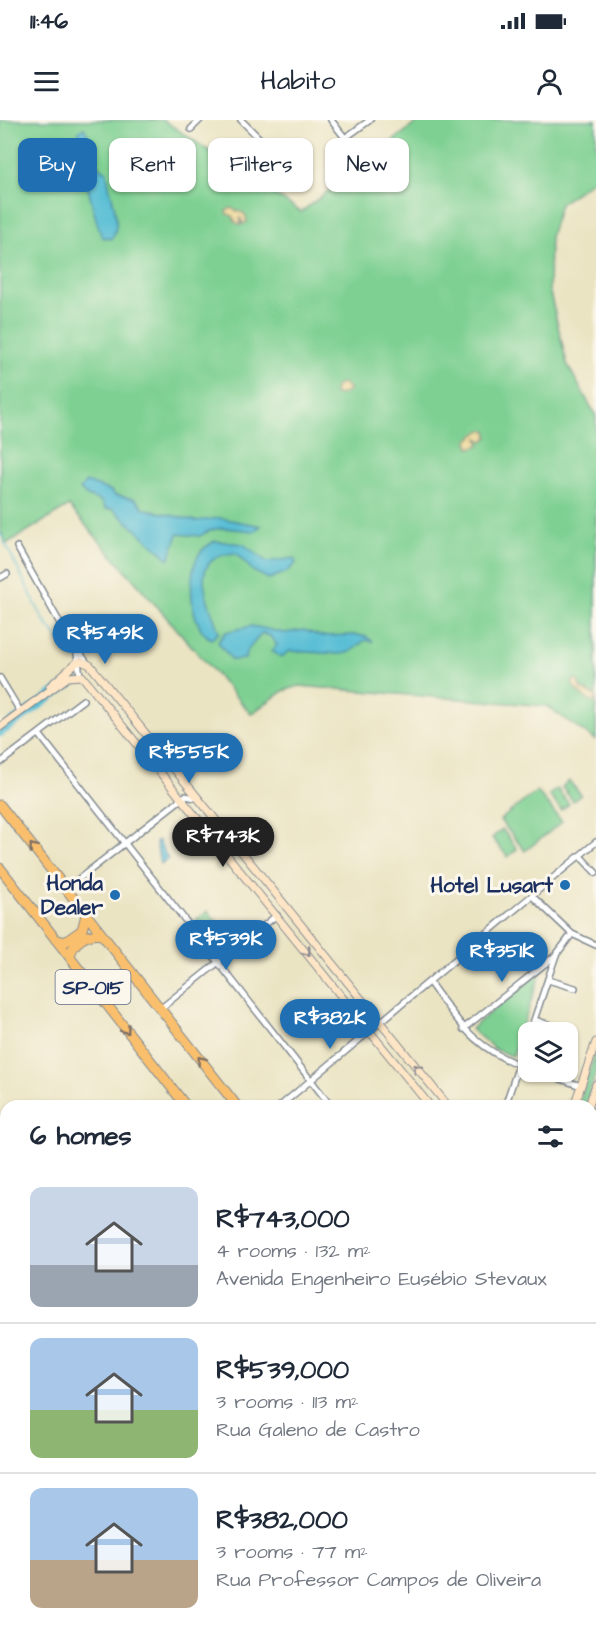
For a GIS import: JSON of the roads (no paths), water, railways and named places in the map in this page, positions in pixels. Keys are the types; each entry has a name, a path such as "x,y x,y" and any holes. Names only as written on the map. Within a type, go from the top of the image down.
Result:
{"highway":[{"name":"SP-015","path":"0,805 232,1100"},
{"name":"SP-015","path":"0,868 182,1100"},
{"path":"55,939 65,942 82,930 86,915"},
{"path":"70,958 72,949 79,942 91,934 102,934"}],"main road":[{"path":"45,692 56,679 76,663 88,664 443,1100"},
{"path":"0,727 68,677 81,676 183,798 425,1100"},
{"path":"335,987 342,992 355,991"},
{"path":"576,1100 596,1042"},
{"path":"591,1100 596,1084"}],"street":[{"path":"190,129 200,120"},
{"path":"241,120 259,138"},
{"path":"331,120 343,137 348,137 370,120"},
{"path":"17,547 61,625 76,646 88,664 88,672 81,676 76,663 76,646"},
{"path":"0,578 7,574"},
{"path":"0,678 20,711"},
{"path":"0,763 83,700"},
{"path":"39,734 326,1100"},
{"path":"66,889 183,798 190,795 199,799"},
{"path":"287,1100 596,842"},
{"path":"580,856 596,873"},
{"path":"532,896 572,934 596,945"},
{"path":"160,1009 277,915"},
{"path":"463,1029 556,955 572,934"},
{"path":"541,1022 535,1020 556,955"},
{"path":"548,980 575,988"},
{"path":"429,982 463,1029 483,1047 518,1065 507,1100"},
{"path":"569,1082 581,1086"}],"water":[{"path":"84,128 90,138 78,138 79,132"},
{"path":"97,166 107,172 109,192 116,216 115,232 111,239 102,237 89,192 97,192"},
{"path":"86,482 111,491 114,495 135,499 145,509 196,521 220,518 261,526 254,531 220,528 200,536 178,534 169,559 113,509 106,509 101,501 85,494 80,489"},
{"path":"215,541 243,544 267,562 294,558 296,563 287,572 269,579 253,571 236,553 220,556 210,563 205,572 204,583 219,633 211,639 204,633 194,612 192,585 193,573 200,553"},
{"path":"252,626 285,633 304,630 320,636 358,635 367,637 373,642 365,640 350,652 341,654 290,651 281,657 272,651 277,645 270,636 262,633 246,652 245,659 232,660 218,642 226,632"},
{"path":"158,840 168,859 160,864 156,842"}],"waterway":[{"path":"0,533 43,619 66,649"},
{"path":"0,732 74,680"}],"place":[{"name":"Hotel Lusart","path":"565,885"},
{"name":"Honda Dealer","path":"115,895"}]}
